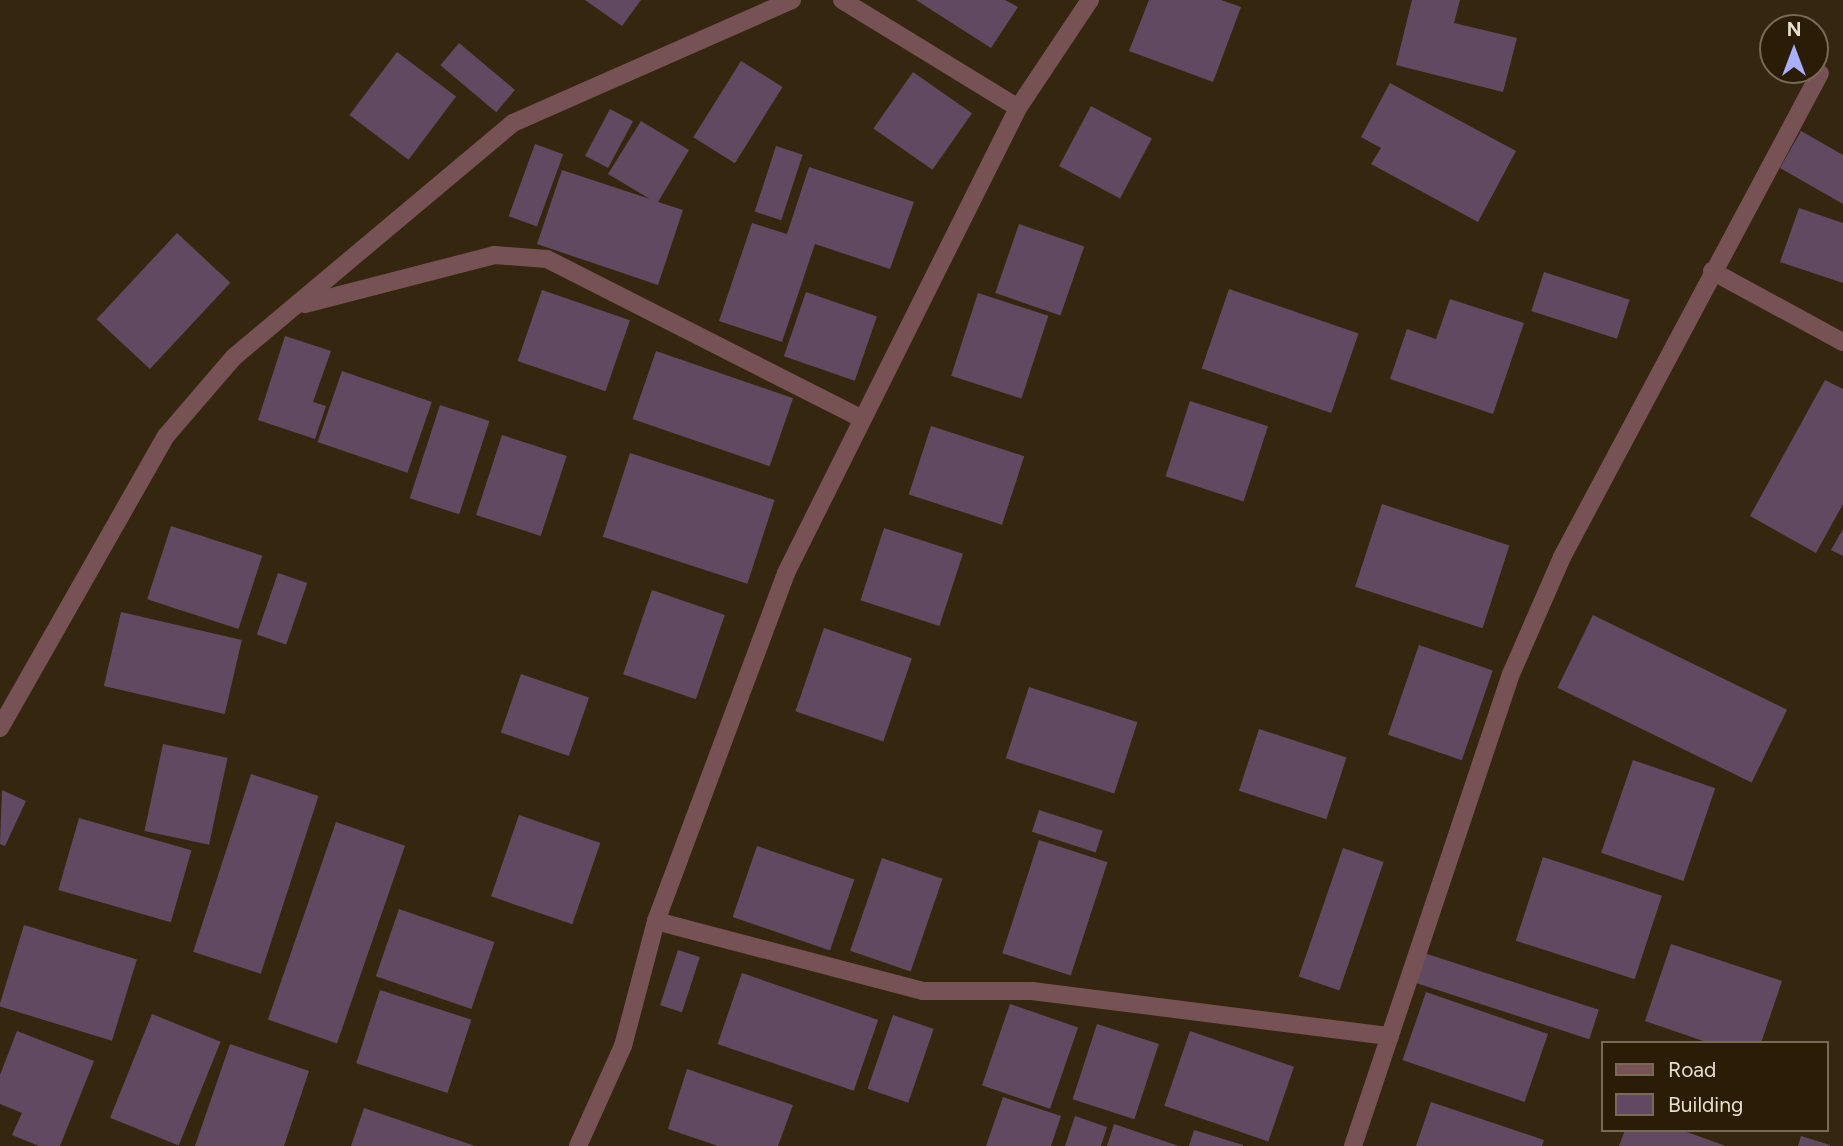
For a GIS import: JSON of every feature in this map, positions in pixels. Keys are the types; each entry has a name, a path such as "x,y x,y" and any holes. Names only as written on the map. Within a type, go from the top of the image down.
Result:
{"street":[{"path":"0,728 6,698 166,436 234,357 513,123 792,0"},
{"path":"842,0 1018,108"},
{"path":"578,1146 623,1046 656,921 786,573 860,418 1018,108 1090,0"},
{"path":"1353,1146 1511,674 1562,557 1712,271 1815,84"},
{"path":"298,305 494,256 547,259 860,418"},
{"path":"1712,271 1843,342"},
{"path":"656,921 923,991 1032,991 1390,1036"}],"building":[{"path":"585,0 641,0 622,26"},
{"path":"916,0 1005,0 1018,7 991,48"},
{"path":"1149,0 1221,0 1241,7 1213,82 1129,51"},
{"path":"1412,0 1460,0 1454,23 1517,38 1503,92 1396,65"},
{"path":"459,43 515,90 496,112 440,65"},
{"path":"397,52 456,97 409,160 349,115"},
{"path":"741,61 783,87 735,163 693,137"},
{"path":"913,72 972,113 932,170 873,129"},
{"path":"1390,83 1516,151 1478,222 1371,164 1381,148 1361,137"},
{"path":"1091,106 1152,138 1120,198 1059,166"},
{"path":"610,109 633,121 608,168 585,156"},
{"path":"641,121 689,150 658,202 683,210 658,285 537,244 562,170 650,199 608,174"},
{"path":"1801,131 1843,155 1843,204 1780,168"},
{"path":"535,144 563,154 537,227 509,216"},
{"path":"776,146 803,155 781,220 755,212"},
{"path":"809,167 914,202 890,269 815,244 782,342 719,321 752,223 787,234"},
{"path":"1799,208 1843,223 1843,283 1780,262"},
{"path":"1019,224 1084,246 1060,315 995,293"},
{"path":"177,233 230,283 150,369 97,319"},
{"path":"1544,272 1630,300 1617,339 1531,311"},
{"path":"1229,289 1359,334 1331,413 1202,368"},
{"path":"542,290 630,320 606,391 518,361"},
{"path":"806,292 877,316 855,381 784,356"},
{"path":"978,293 1048,316 1021,399 951,376"},
{"path":"1450,299 1524,323 1493,414 1390,379 1407,329 1436,339"},
{"path":"285,336 331,351 313,402 326,406 315,439 258,420"},
{"path":"656,351 793,398 770,466 633,419"},
{"path":"342,371 432,402 407,473 318,442"},
{"path":"1825,380 1843,389 1843,504 1816,553 1750,516"},
{"path":"1190,401 1268,426 1244,501 1166,476"},
{"path":"440,405 489,421 459,514 410,498"},
{"path":"931,426 1024,456 1002,525 909,494"},
{"path":"502,435 567,456 541,536 476,515"},
{"path":"630,453 775,500 747,584 603,537"},
{"path":"1382,504 1509,545 1483,628 1355,587"},
{"path":"171,526 262,556 239,629 147,599"},
{"path":"884,528 963,554 939,626 861,600"},
{"path":"1843,529 1843,556 1831,550"},
{"path":"278,573 307,583 286,645 257,634"},
{"path":"652,590 725,615 696,699 623,674"},
{"path":"121,612 242,640 225,714 104,686"},
{"path":"1593,615 1787,710 1752,782 1557,688"},
{"path":"824,628 912,658 883,741 795,711"},
{"path":"1419,645 1493,670 1462,760 1388,735"},
{"path":"521,674 589,697 569,756 501,733"},
{"path":"1029,687 1137,722 1114,794 1006,758"},
{"path":"1259,729 1346,757 1326,819 1239,791"},
{"path":"163,744 228,758 209,845 144,831"},
{"path":"1633,760 1715,788 1683,881 1601,853"},
{"path":"251,774 319,796 261,974 193,952"},
{"path":"2,790 26,801 5,846 0,844"},
{"path":"1039,810 1103,831 1096,853 1032,832"},
{"path":"519,815 600,843 572,924 491,896"},
{"path":"79,818 191,850 171,922 58,890"},
{"path":"336,822 405,846 337,1043 268,1020"},
{"path":"1039,840 1107,862 1071,975 1002,953"},
{"path":"757,846 854,880 830,950 733,917"},
{"path":"1343,848 1384,862 1339,991 1299,977"},
{"path":"1543,857 1662,896 1635,979 1516,941"},
{"path":"882,858 943,879 911,971 850,951"},
{"path":"399,909 494,942 471,1009 376,976"},
{"path":"24,925 137,959 112,1041 0,1007"},
{"path":"1671,944 1782,981 1762,1041 1703,1041 1645,1021"},
{"path":"678,950 700,957 682,1012 660,1005"},
{"path":"1421,952 1599,1010 1589,1039 1411,981"},
{"path":"742,973 878,1020 854,1091 718,1044"},
{"path":"380,990 471,1020 448,1093 356,1063"},
{"path":"1426,992 1548,1034 1525,1102 1403,1060"},
{"path":"1010,1004 1078,1027 1050,1109 982,1085"},
{"path":"152,1014 221,1042 179,1146 110,1118"},
{"path":"893,1015 934,1029 908,1103 868,1089"},
{"path":"1097,1024 1159,1044 1134,1119 1073,1099"},
{"path":"17,1031 94,1061 60,1146 39,1146 12,1135 22,1113 0,1104 0,1075"},
{"path":"1190,1031 1294,1067 1268,1142 1164,1106"},
{"path":"230,1044 309,1071 284,1146 195,1146"},
{"path":"687,1069 793,1105 778,1146 718,1146 668,1129"},
{"path":"1003,1097 1061,1116 1051,1146 986,1146"},
{"path":"1431,1102 1544,1140 1542,1146 1416,1146"},
{"path":"364,1108 475,1146 351,1146"},
{"path":"1075,1116 1107,1127 1101,1146 1065,1146"},
{"path":"1114,1124 1179,1146 1107,1146"},
{"path":"1194,1130 1243,1145 1243,1146 1189,1146"},
{"path":"1624,1132 1687,1132 1726,1146 1619,1146"},
{"path":"1801,1136 1830,1145 1830,1146 1798,1146"}]}
